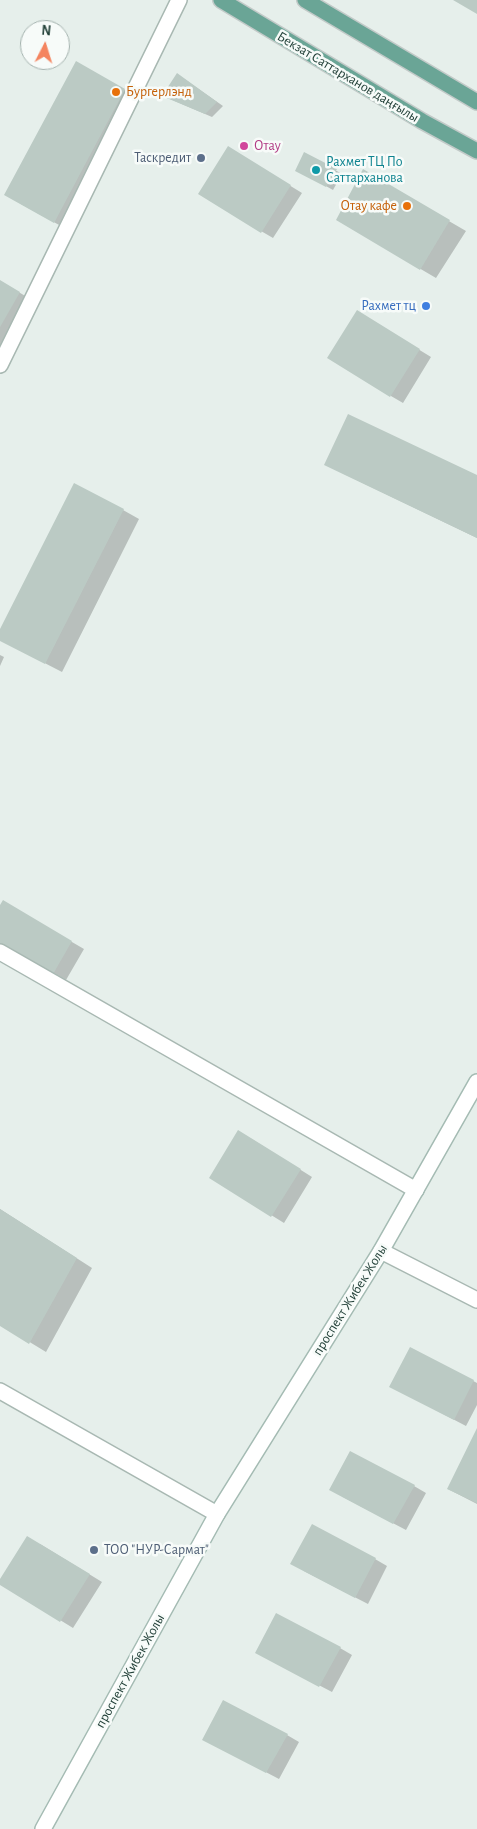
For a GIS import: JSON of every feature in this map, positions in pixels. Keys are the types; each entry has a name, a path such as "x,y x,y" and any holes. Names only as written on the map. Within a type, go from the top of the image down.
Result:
{"main road":[{"path":"0,365 179,0"},
{"name":"Бекзат Саттарханов даңғылы","path":"221,0 422,121 477,150"},
{"path":"305,0 477,102"},
{"path":"0,952 416,1190"},
{"name":"проспект Жибек Жолы","path":"43,1829 217,1514 381,1251 477,1082"},
{"path":"381,1251 477,1300"},
{"path":"0,1391 217,1514"}],"building":[{"path":"453,0 477,0 477,14"},
{"path":"76,61 125,89 54,223 4,195"},
{"path":"177,73 217,102 205,114 162,96"},
{"path":"228,146 291,185 261,233 198,194"},
{"name":"Рахмет ТЦ По Саттарханова","path":"304,152 337,169 326,187 295,171"},
{"path":"363,169 450,220 420,270 336,220"},
{"path":"0,280 20,292 0,327"},
{"path":"357,310 420,349 390,397 327,358"},
{"path":"348,414 477,475 477,538 324,465"},
{"path":"74,483 124,509 45,664 0,641 0,629"},
{"path":"3,900 72,941 53,974 0,943 0,905"},
{"path":"238,1130 301,1169 271,1217 209,1178"},
{"path":"0,1209 77,1258 29,1344 0,1326"},
{"path":"410,1347 474,1380 454,1420 389,1387"},
{"path":"477,1428 477,1503 447,1489"},
{"path":"350,1451 415,1485 393,1524 329,1490"},
{"path":"312,1524 376,1558 355,1598 290,1564"},
{"path":"27,1536 90,1574 60,1622 0,1585 0,1579"},
{"path":"276,1613 341,1647 319,1687 255,1653"},
{"path":"223,1700 288,1734 266,1773 202,1740"}],"place":[{"name":"Бургерлэнд","path":"116,92"},
{"name":"Отау","path":"244,146"},
{"name":"Таскредит","path":"201,158"},
{"name":"Рахмет ТЦ По Саттарханова","path":"316,170"},
{"name":"Отау кафе","path":"407,206"},
{"name":"Рахмет тц","path":"426,306"},
{"name":"ТОО \"НУР-Сармат\"","path":"94,1550"}]}
